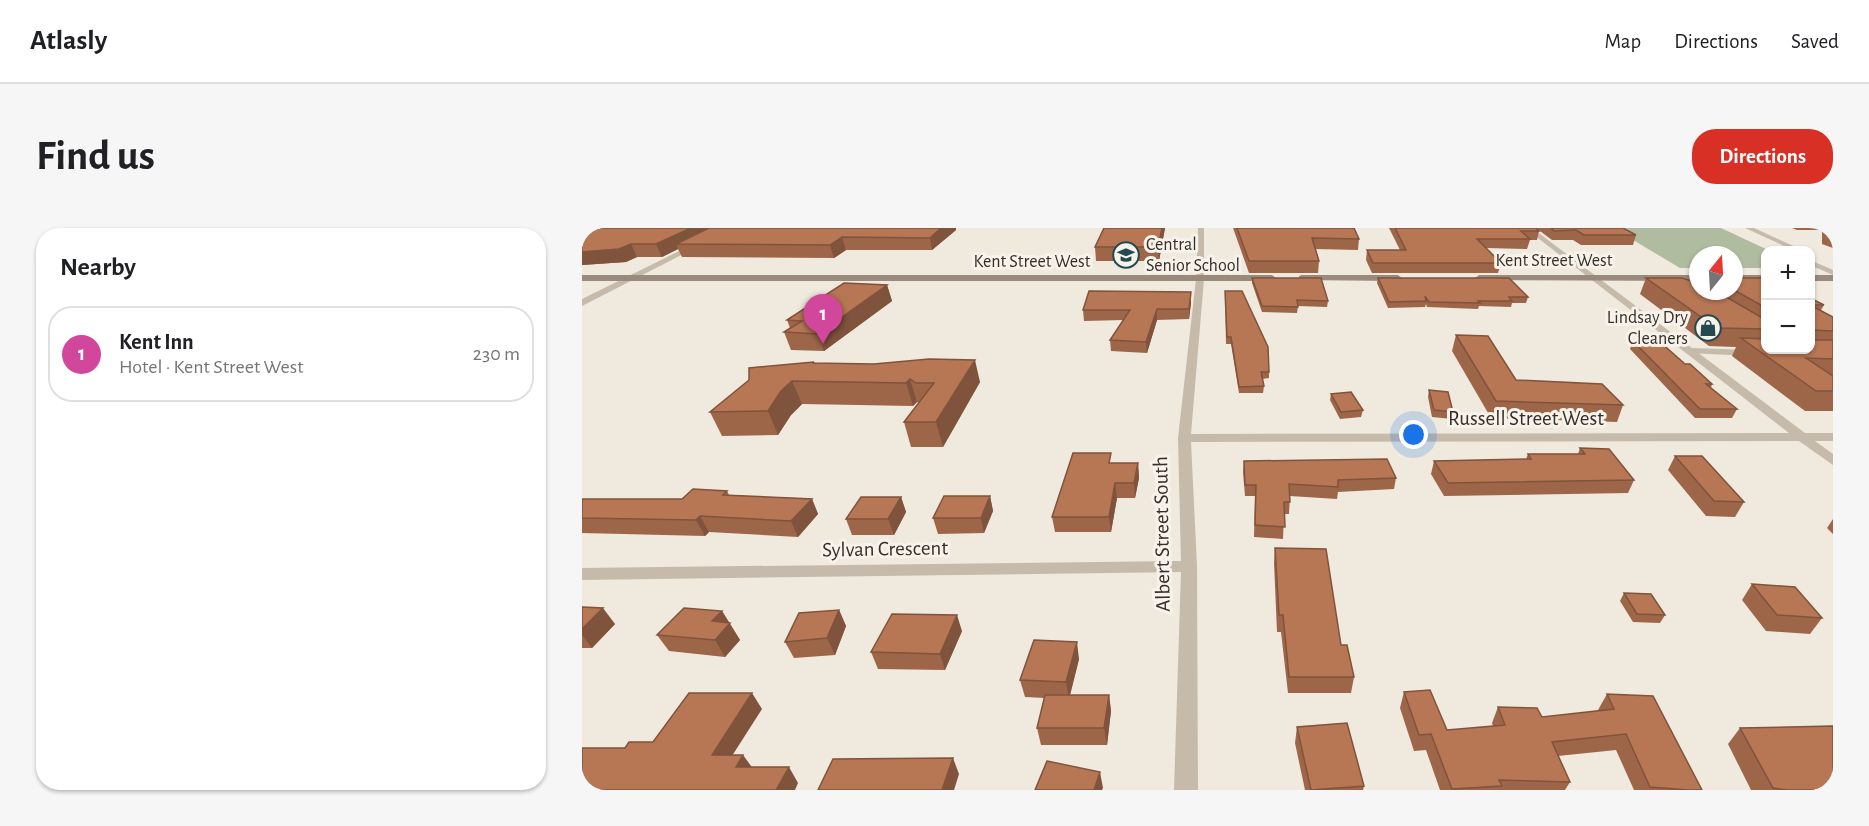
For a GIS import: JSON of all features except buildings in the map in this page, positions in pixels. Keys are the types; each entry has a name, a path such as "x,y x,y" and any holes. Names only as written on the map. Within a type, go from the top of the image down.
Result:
{"main road":[{"name":"Kent Street West","path":"582,278 1284,278"},
{"path":"1296,278 1403,278"},
{"name":"Kent Street West","path":"1475,278 1689,278"},
{"path":"1743,278 1761,278"},
{"path":"1815,278 1833,278"}],"street":[{"path":"582,303 731,228"},
{"name":"Albert Street South","path":"1186,790 1189,566 1184,438 1200,279 1201,228"},
{"path":"1528,228 1833,461"},
{"path":"1736,228 1775,246"},
{"path":"1748,228 1789,246"},
{"path":"1815,258 1833,267"},
{"path":"1815,264 1833,273"},
{"path":"1655,278 1675,289"},
{"path":"1753,278 1761,282"},
{"path":"1691,351 1761,353"},
{"name":"Russell Street West","path":"1184,438 1833,437"},
{"name":"Sylvan Crescent","path":"582,574 1189,566"}],"green space":[{"path":"1613,228 1721,228 1761,247 1761,268 1743,268 1743,246 1689,246 1689,268 1680,268"}],"place":[{"name":"Central Senior School","path":"1126,255"},
{"name":"Lindsay Dry Cleaners","path":"1708,328"},
{"name":"Kent Inn","path":"823,344"}]}
